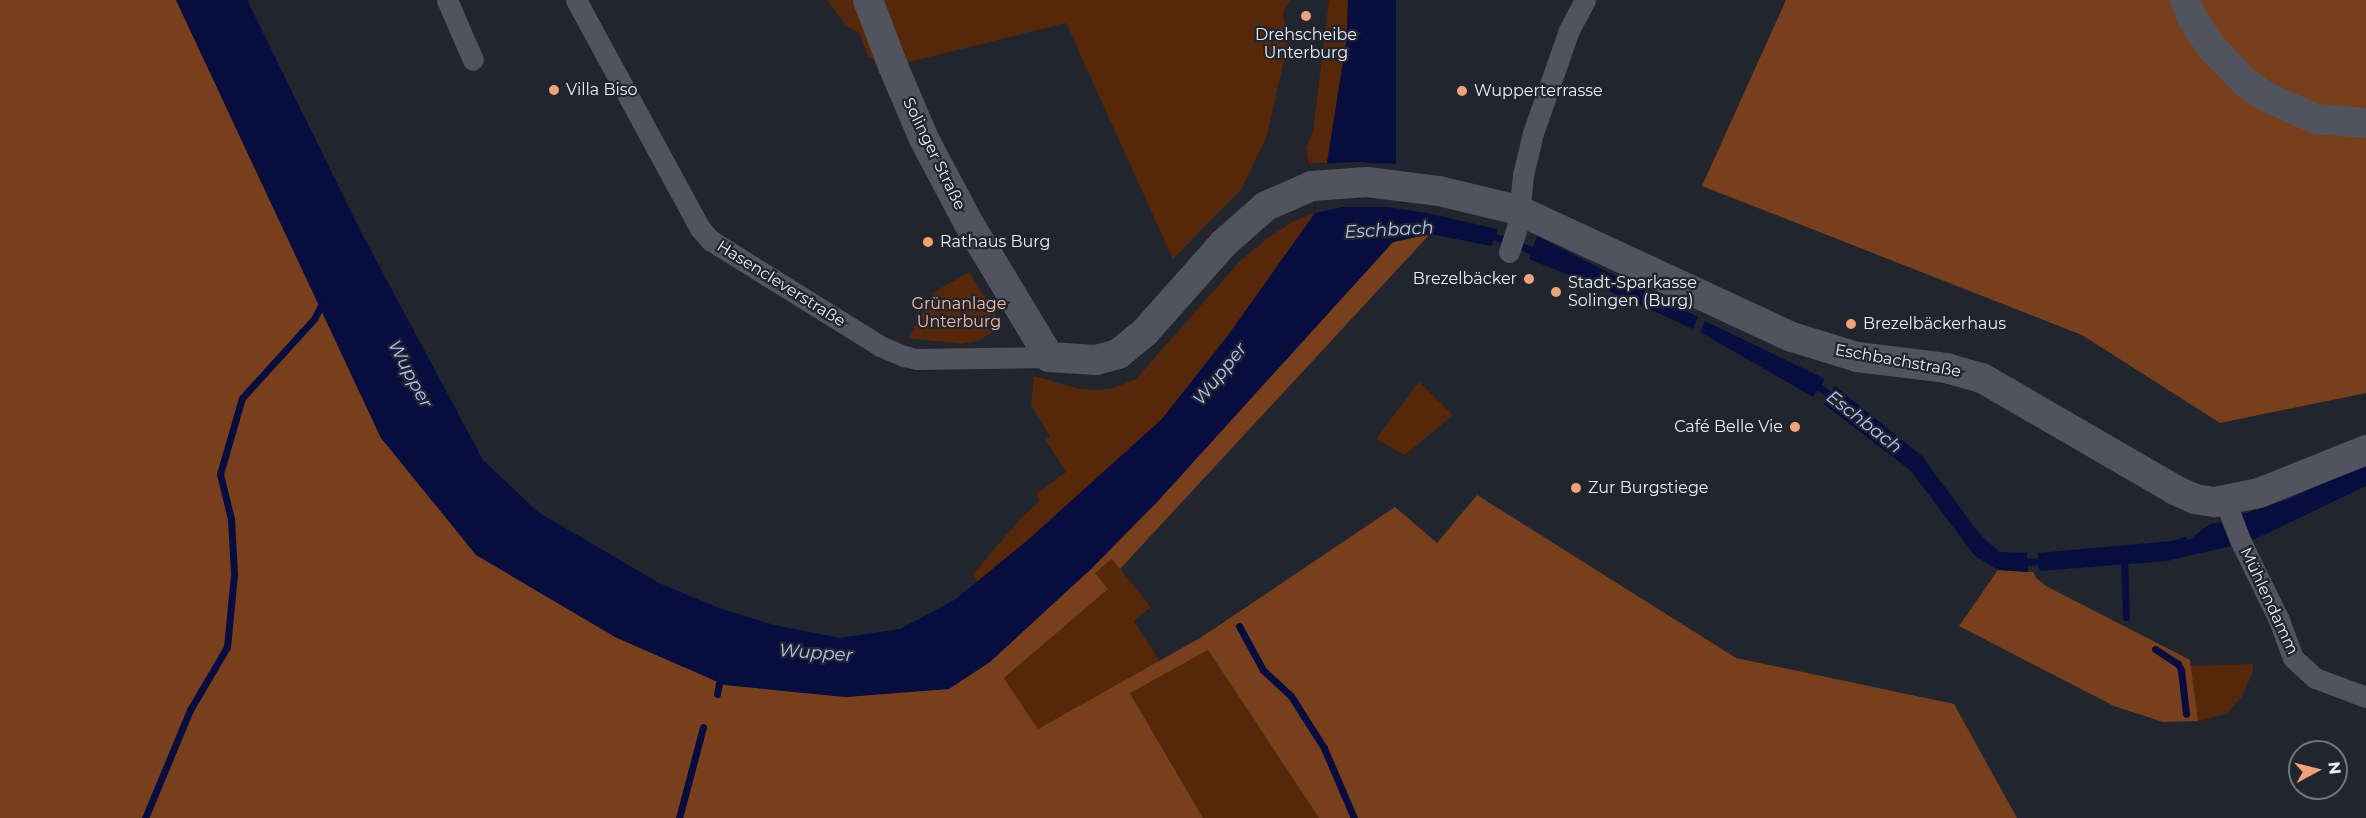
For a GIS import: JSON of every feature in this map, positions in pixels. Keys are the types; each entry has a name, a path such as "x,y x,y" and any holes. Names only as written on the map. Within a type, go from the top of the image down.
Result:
{"main road":[{"name":"Solinger Straße","path":"868,0 892,66 924,139 968,222 1049,357"},
{"path":"2185,0 2211,47 2238,76 2264,95 2315,119 2366,123"},
{"name":"Eschbachstraße","path":"1049,357 1096,360 1110,358 1129,347 1243,223 1280,198 1312,186 1340,182 1394,184 1512,214 1792,337 1857,357 1946,368 1982,378 2175,490 2228,509 2366,450"}],"street":[{"path":"447,0 473,60"},
{"name":"Hasencleverstraße","path":"576,0 700,228 710,240 880,346 904,356 916,359 1049,357"},
{"path":"1509,252 1512,214 1530,143 1546,91 1569,30 1585,0"},
{"name":"Mühlendamm","path":"2228,509 2241,542 2279,620 2293,658 2315,678 2366,697"}],"green space":[{"path":"827,0 1290,0 1283,13 1285,26 1290,33 1267,136 1241,190 1173,259 1066,23 893,66 868,57 860,34 846,25"},
{"path":"1329,0 1348,0 1347,37 1327,163 1309,164 1306,148 1313,132"},
{"path":"1315,213 1229,334 1162,419 1029,539 977,582 973,574 1021,518 1040,501 1036,494 1066,472 1045,439 1050,436 1031,405 1034,376 1080,389 1096,390 1114,388 1136,379 1240,261 1292,222"},
{"name":"Grünanlage Unterburg","path":"969,272 995,313 997,321 993,332 978,341 962,344 908,338 936,291"},
{"path":"1419,382 1453,415 1405,455 1376,439"},
{"path":"1112,559 1151,607 1134,621 1160,662 1038,729 1004,678 1108,589 1095,573"},
{"path":"1208,650 1319,818 1203,818 1130,692"},
{"path":"2253,664 2253,672 2241,698 2226,714 2198,721 2189,666"}],"shaded area":[{"path":"0,0 176,0 381,438 615,637 725,685 846,697 949,688 1090,570 1157,502 1393,242 1430,234 1120,569 1112,559 1095,573 1108,589 1004,678 1038,729 1200,638 1395,507 1437,543 1477,495 1736,658 1954,704 2017,818 1319,818 1208,650 1130,693 1203,818 0,818"},
{"path":"1786,0 2366,0 2366,393 2220,423 2082,335 1702,186"},
{"path":"1998,570 2033,572 2036,578 2046,586 2190,660 2198,721 2163,722 2114,706 1959,626"}],"water":[{"name":"Wupper","path":"176,0 247,0 361,232 483,460 538,512 659,583 719,608 774,625 840,638 900,629 956,599 1029,539 1162,419 1229,334 1315,213 1309,164 1327,163 1347,37 1348,0 1396,0 1396,168 1390,207 1451,217 1498,229 1492,246 1430,234 1393,242 1157,502 1090,570 990,662 949,689 846,697 725,685 615,637 476,555 381,438"},
{"path":"1537,236 1627,282 1621,296 1529,259"},
{"path":"1636,286 1698,317 1693,329 1630,300"},
{"path":"1705,321 1825,379 1813,397 1700,332"},
{"path":"1835,386 1922,456 1978,532 1989,543 2000,552 2027,553 2028,572 1998,570 1975,556 1911,471 1824,404"},
{"path":"2366,463 2366,486 2251,541 2240,515 2289,499"},
{"path":"2221,522 2231,546 2167,561 2039,571 2038,553 2172,541 2185,537 2189,540 2210,524"}],"pier":[{"path":"1356,162 1399,164 1394,205 1499,226 1501,230 1495,247 1492,246 1498,229 1422,212 1390,207 1343,207 1315,213 1309,164"}],"waterway":[{"name":"Eschbach","path":"1488,234 1539,253"},
{"name":"Eschbach","path":"1615,286 1641,298"},
{"path":"145,818 190,710 227,647 234,574 231,519 220,474 242,398 314,319 324,299"},
{"name":"Eschbach","path":"1812,382 1837,400"},
{"path":"2124,556 2126,617"},
{"name":"Eschbach","path":"2021,562 2046,561"},
{"path":"1239,626 1263,670 1291,696 1324,748 1354,818"},
{"path":"2155,649 2178,664 2181,670 2186,714"},
{"path":"717,694 721,673"},
{"path":"679,818 703,727"}],"place":[{"name":"Drehscheibe Unterburg","path":"1306,16"},
{"name":"Villa Biso","path":"554,90"},
{"name":"Wupperterrasse","path":"1462,91"},
{"name":"Rathaus Burg","path":"928,242"},
{"name":"Brezelbäcker","path":"1529,279"},
{"name":"Stadt-Sparkasse Solingen (Burg)","path":"1556,292"},
{"name":"Brezelbäckerhaus","path":"1851,324"},
{"name":"Café Belle Vie","path":"1795,427"},
{"name":"Zur Burgstiege","path":"1576,488"}]}
